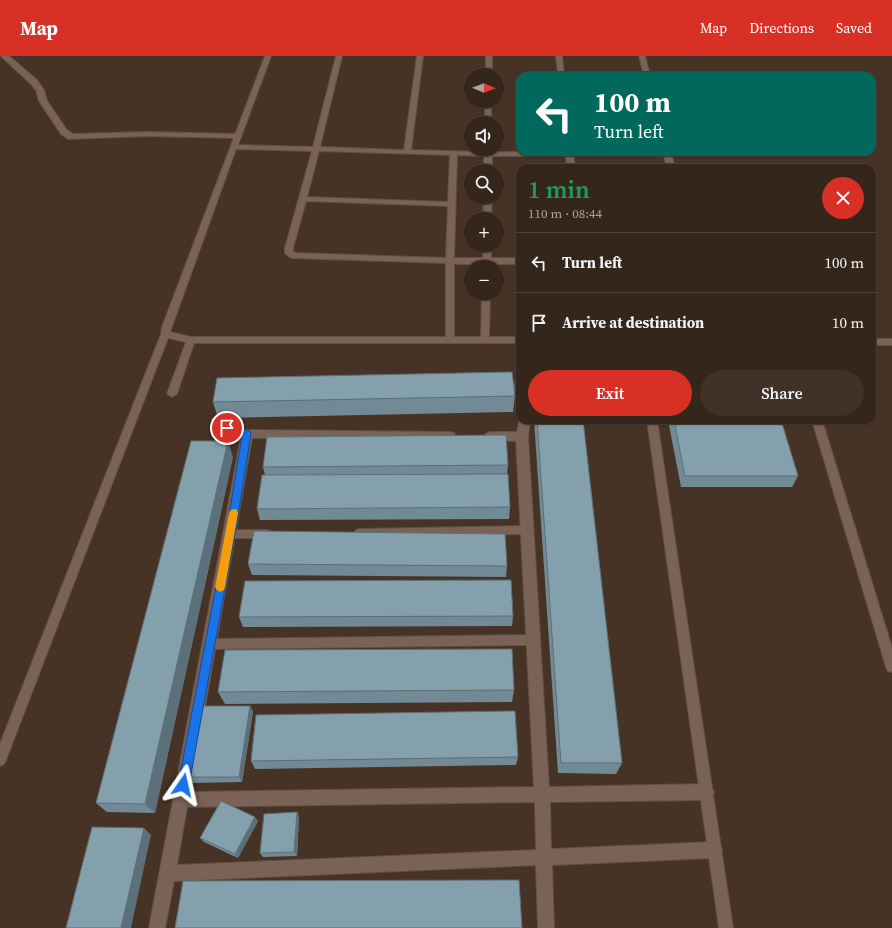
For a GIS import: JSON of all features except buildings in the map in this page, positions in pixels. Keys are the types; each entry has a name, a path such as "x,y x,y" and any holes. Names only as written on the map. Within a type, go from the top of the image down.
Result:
{"street":[{"path":"5,56 34,82 40,90 43,101 64,132 71,136 147,134 238,136"},
{"path":"524,424 522,437 545,857 546,928"},
{"path":"217,425 247,434 459,436"},
{"path":"157,928 210,644 247,434"},
{"path":"482,436 522,437"},
{"path":"180,800 706,792"},
{"path":"167,873 714,850"}],"lane":[{"path":"0,760 165,334 166,327 268,56"},
{"path":"339,56 316,150 289,248 290,253 294,256 464,262"},
{"path":"408,152 420,56"},
{"path":"489,56 489,68"},
{"path":"559,56 561,72"},
{"path":"642,56 646,72"},
{"path":"234,147 464,153"},
{"path":"504,152 516,152"},
{"path":"450,341 450,261 454,153"},
{"path":"302,199 452,204"},
{"path":"504,262 516,261"},
{"path":"485,341 486,300"},
{"path":"165,334 191,340 516,340"},
{"path":"172,394 191,340"},
{"path":"876,342 892,342"},
{"path":"653,424 726,928"},
{"path":"818,424 892,668"},
{"path":"348,533 527,530"},
{"path":"230,534 277,534"},
{"path":"210,644 533,640"}],"slow traffic":[{"path":"220,587 234,513"}],"route":[{"path":"183,785 230,534 247,434 227,428"}]}
